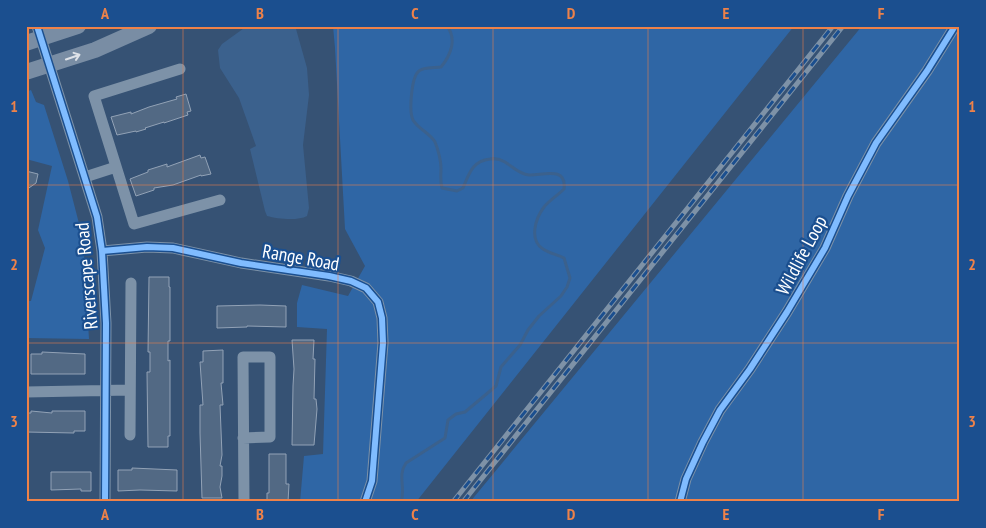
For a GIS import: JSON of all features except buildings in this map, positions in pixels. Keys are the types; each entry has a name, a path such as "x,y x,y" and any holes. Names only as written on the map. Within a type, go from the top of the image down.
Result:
{"street":[{"path":"35,36 78,26"},
{"path":"26,72 94,50 149,26"},
{"name":"Wildlife Loop","path":"680,502 686,479 720,410 750,369 787,312 825,248 848,196 876,143 927,71 955,26"},
{"name":"Riverscape Road","path":"35,36 50,65 97,217 102,251 106,323 105,502"},
{"path":"180,69 94,96 134,224 220,200"},
{"path":"85,176 116,167"},
{"name":"Range Road","path":"102,251 146,247 172,248 241,263 329,276 351,281 366,288 378,302 382,318 383,343 372,480 365,502"},
{"path":"130,435 131,282"},
{"path":"243,438 270,437 270,357 243,357 243,438 244,502"},
{"path":"26,392 130,390"}],"shaded area":[{"path":"247,26 294,26 296,29 307,68 309,95 303,145 309,208 307,216 303,218 288,219 267,216 250,149 256,146 239,98 220,68 218,50 222,44"},
{"path":"333,26 794,26 416,502 300,502 304,456 323,454 327,329 297,327 297,303 302,285 348,296 365,266 345,229"},
{"path":"862,26 960,26 960,502 470,502"},
{"path":"31,90 36,102 44,105 68,181 83,239 89,339 26,338 26,301 31,301 45,248 38,230 52,166 26,159 26,92"}],"waterway":[{"path":"401,502 403,492 402,473 406,463 445,438 448,420 456,414 465,412 496,386 501,367 520,345 528,330 539,316 561,296 570,278 564,258 543,249 536,240 535,235 536,223 541,212 564,189 564,182 557,174 529,175 519,172 503,161 492,159 484,160 475,165 469,173 463,188 457,191 442,188 441,168 435,142 413,120 411,103 416,74 426,68 441,67 448,57 452,47 452,36 447,26"}],"railway":[{"path":"453,502 833,26"},
{"path":"463,502 843,26"}],"cycle path":[{"path":"37,26 97,217 102,251 106,323 105,502"},
{"path":"680,502 686,479 720,410 750,369 787,312 825,248 848,196 876,143 927,71 955,26"},
{"path":"102,251 147,247 173,248 241,263 329,276 351,281 366,288 378,302 382,318 383,343 372,481 365,502"}]}
